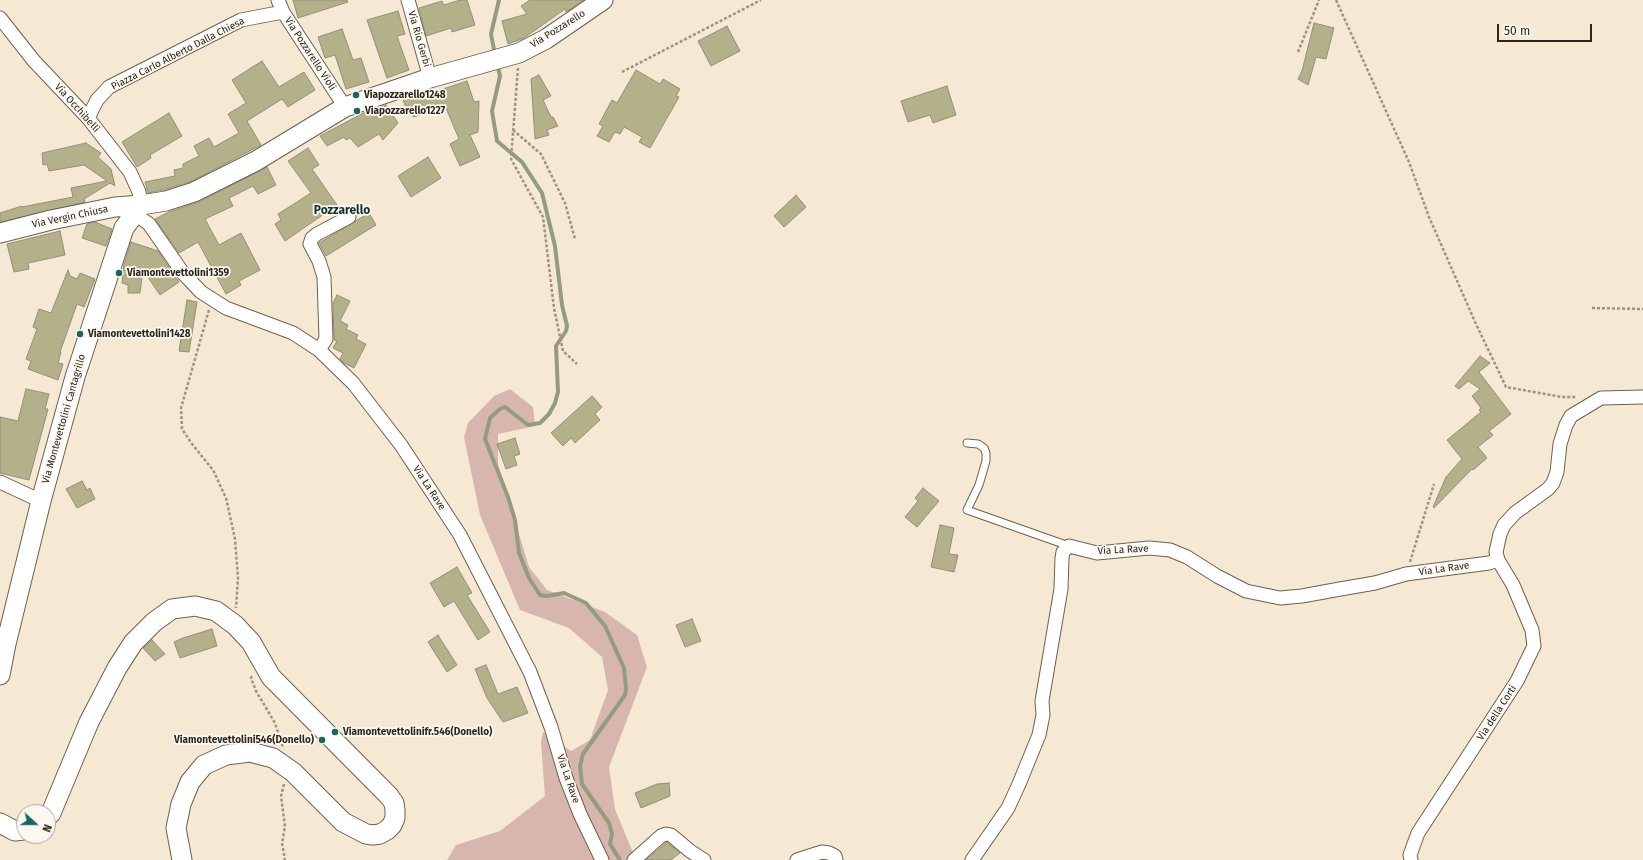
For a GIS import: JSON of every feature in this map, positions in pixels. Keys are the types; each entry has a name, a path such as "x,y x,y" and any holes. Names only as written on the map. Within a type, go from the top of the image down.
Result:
{"street":[{"name":"Via Rio Gerbi","path":"408,0 430,78"},
{"name":"Via Pozzarello","path":"345,107 430,78 515,55 546,39 604,0"},
{"name":"Via Pozzarello Violi","path":"280,6 345,107"},
{"name":"Piazza Carlo Alberto Dalla Chiesa","path":"88,118 97,100 109,87 241,20 280,6"},
{"name":"Via Occhibelli","path":"0,18 34,61 88,118 130,172 139,192 138,210"},
{"name":"Via Vergin Chiusa","path":"0,233 52,220 115,207 138,210 194,192 256,161 345,107"},
{"name":"Via La Rave","path":"138,210 183,273 201,292 226,308 293,333 319,350 353,384 402,445 460,535 530,672 551,727 566,778 580,814 602,860"},
{"name":"Via Montevettolini Cantagrillo","path":"0,675 6,644 41,501 75,377 124,228 138,210"},
{"path":"319,350 326,339 324,277 319,261 310,244 312,238 317,234 349,217"},
{"path":"1498,560 1496,552 1497,545 1504,525 1515,513 1554,483 1557,472 1560,444 1570,416 1602,398 1643,397"},
{"path":"0,482 41,501"},
{"path":"972,860 1008,808 1039,735 1043,715 1042,701 1061,589 1062,558 1064,552 1069,546"},
{"name":"Via La Rave","path":"1069,546 1096,553 1149,548 1170,550 1187,557 1217,576 1246,591 1280,598 1302,596 1375,583 1406,574 1489,564 1498,560"},
{"name":"Via della Corti","path":"1411,860 1410,855 1418,833 1518,681 1533,651 1535,642 1532,630 1513,584 1498,560"},
{"path":"55,804 89,722 117,668 133,643 154,622 172,609 195,606 216,611 235,625 251,642 271,677 389,796 394,803 396,810 395,818 392,825 380,834 366,834 343,822 286,767 273,758 250,752 226,755 204,765 190,782 181,804 176,828 182,860"},
{"path":"0,822 16,831"},
{"path":"634,860 661,836 666,834 670,835 704,860"},
{"path":"797,860 822,852 835,856 836,860"}],"lane":[{"path":"967,444 978,444 984,448 986,453 986,461 968,510 1069,546"}],"path":[{"path":"622,72 760,0"},
{"path":"1298,52 1319,0"},
{"path":"1336,0 1409,162 1435,230 1476,324 1506,387 1562,397 1602,398"},
{"path":"515,55 511,159 543,217 554,308 563,351 577,364"},
{"path":"512,130 541,154 565,203 575,239"},
{"path":"212,300 181,408 182,429 213,470 226,498 235,538 238,578 235,625"},
{"path":"1592,308 1643,309"},
{"path":"1406,574 1434,484"},
{"path":"259,656 252,678 256,691 275,723 283,745 286,767 282,796 285,827 282,843 285,860"}],"shaded area":[{"path":"510,389 533,407 535,426 498,434 498,464 529,567 547,590 605,612 637,635 647,667 609,767 615,809 636,860 447,860 456,845 500,831 545,796 541,742 543,732 571,751 590,740 608,690 602,657 569,628 520,610 480,515 464,437 468,423 494,396"}],"building":[{"path":"293,0 347,0 348,2 298,18"},
{"path":"460,0 467,0 475,25 452,32 451,28 426,36 419,8 442,1 444,5"},
{"path":"530,0 584,0 566,12 565,9 524,38 508,44 502,21 527,14 521,6"},
{"path":"398,11 405,34 397,36 409,70 387,78 367,20"},
{"path":"1314,23 1334,28 1326,59 1316,57 1308,85 1298,79 1302,71"},
{"path":"727,26 740,51 711,66 698,41"},
{"path":"342,29 353,60 361,58 369,82 346,89 335,55 325,58 318,37"},
{"path":"262,61 279,87 304,72 315,90 288,107 282,99 247,121 261,145 190,182 148,193 145,182 175,176 174,170 183,168 183,164 199,156 194,146 209,138 214,147 239,133 228,114 246,103 232,80"},
{"path":"636,70 660,84 663,79 680,89 676,96 679,97 650,148 639,142 642,137 624,127 620,134 615,132 609,142 597,136 603,126 599,124 612,100 617,103"},
{"path":"539,75 551,96 543,100 551,117 553,117 558,126 547,130 549,135 535,139 531,79"},
{"path":"467,81 474,102 479,101 478,132 470,135 480,157 460,166 450,144 459,139 446,108 413,117 411,108 407,112 403,99 430,90 431,93"},
{"path":"947,86 956,115 933,123 930,115 908,122 901,101"},
{"path":"386,105 398,123 383,140 379,134 358,147 350,138 346,140 344,137 327,146 320,136 367,111"},
{"path":"169,113 182,136 150,155 151,158 137,167 122,142"},
{"path":"86,143 101,153 98,157 111,169 115,186 110,183 84,199 85,202 0,222 0,213 22,206 73,197 71,188 107,181 84,165 49,171 47,164 43,165 42,153"},
{"path":"308,148 319,165 312,169 337,205 285,241 275,224 281,220 278,214 311,193 288,161"},
{"path":"428,157 441,178 411,197 398,176"},
{"path":"267,167 276,185 258,194 253,186 229,198 233,206 205,219 219,245 241,233 260,270 239,281 241,285 226,294 198,242 179,253 155,219 169,212 199,202"},
{"path":"796,195 806,207 784,227 774,216"},
{"path":"369,213 376,225 326,256 319,243"},
{"path":"95,222 112,229 106,246 82,238 87,224"},
{"path":"60,231 65,255 28,263 29,269 14,272 7,244"},
{"path":"131,242 158,251 179,282 160,295 143,270 140,293 128,293 128,285 122,283 124,264"},
{"path":"68,270 70,276 77,279 80,273 95,279 84,307 77,304 60,352 58,363 63,364 58,380 28,369 31,361 26,359 37,329 33,327 39,309 51,313"},
{"path":"337,295 350,301 340,321 348,325 346,329 358,335 356,339 366,344 354,368 344,363 340,359 343,353 333,348 337,341 334,340 333,303"},
{"path":"187,300 197,302 189,352 179,351"},
{"path":"1480,356 1490,363 1479,372 1511,414 1489,431 1493,435 1478,447 1487,458 1473,470 1472,469 1434,508 1433,507 1446,477 1462,459 1447,440 1481,412 1479,410 1481,408 1472,396 1480,389 1468,381 1459,389 1455,386"},
{"path":"26,389 49,394 45,409 48,409 29,480 0,473 0,417 18,421"},
{"path":"592,396 602,407 595,414 600,420 575,443 571,438 563,446 551,433"},
{"path":"515,438 520,454 514,456 517,465 506,469 497,444"},
{"path":"82,481 87,490 90,488 95,499 77,508 66,489"},
{"path":"923,488 939,501 917,527 905,517 918,501 915,498"},
{"path":"940,525 954,528 949,554 958,555 954,572 931,567"},
{"path":"457,567 472,593 467,595 490,632 478,640 454,601 444,607 430,583"},
{"path":"692,619 701,641 685,647 676,625"},
{"path":"212,629 217,646 180,658 174,642"},
{"path":"438,635 457,665 447,672 428,642"},
{"path":"152,640 165,654 155,661 143,648"},
{"path":"486,665 498,694 517,687 528,713 503,722 487,698 475,669"},
{"path":"669,783 670,796 641,808 635,793 657,784"},
{"path":"667,842 680,853 671,860 646,860"}],"waterway":[{"path":"495,55 491,34 499,0"},
{"path":"497,64 500,76 492,111 497,141 522,162 542,193 555,246 562,305 567,326 566,331 556,346 558,392 555,403 549,414 540,423 528,425 505,407 500,409 490,418 485,439 508,497 515,520 519,553 529,578 540,595 547,596 564,593 586,603 605,626 624,668 626,689 625,695 583,754 580,766 582,784 609,823 612,834 610,844 620,860"}],"place":[{"name":"Viapozzarello1248","path":"356,95"},
{"name":"Viapozzarello1227","path":"357,111"},
{"name":"Viamontevettolini1359","path":"119,273"},
{"name":"Viamontevettolini1428","path":"80,334"},
{"name":"Viamontevettolinifr.546(Donello)","path":"335,732"},
{"name":"Viamontevettolini546(Donello)","path":"322,740"}],"district":[{"name":"Pozzarello","path":"342,211"}]}
